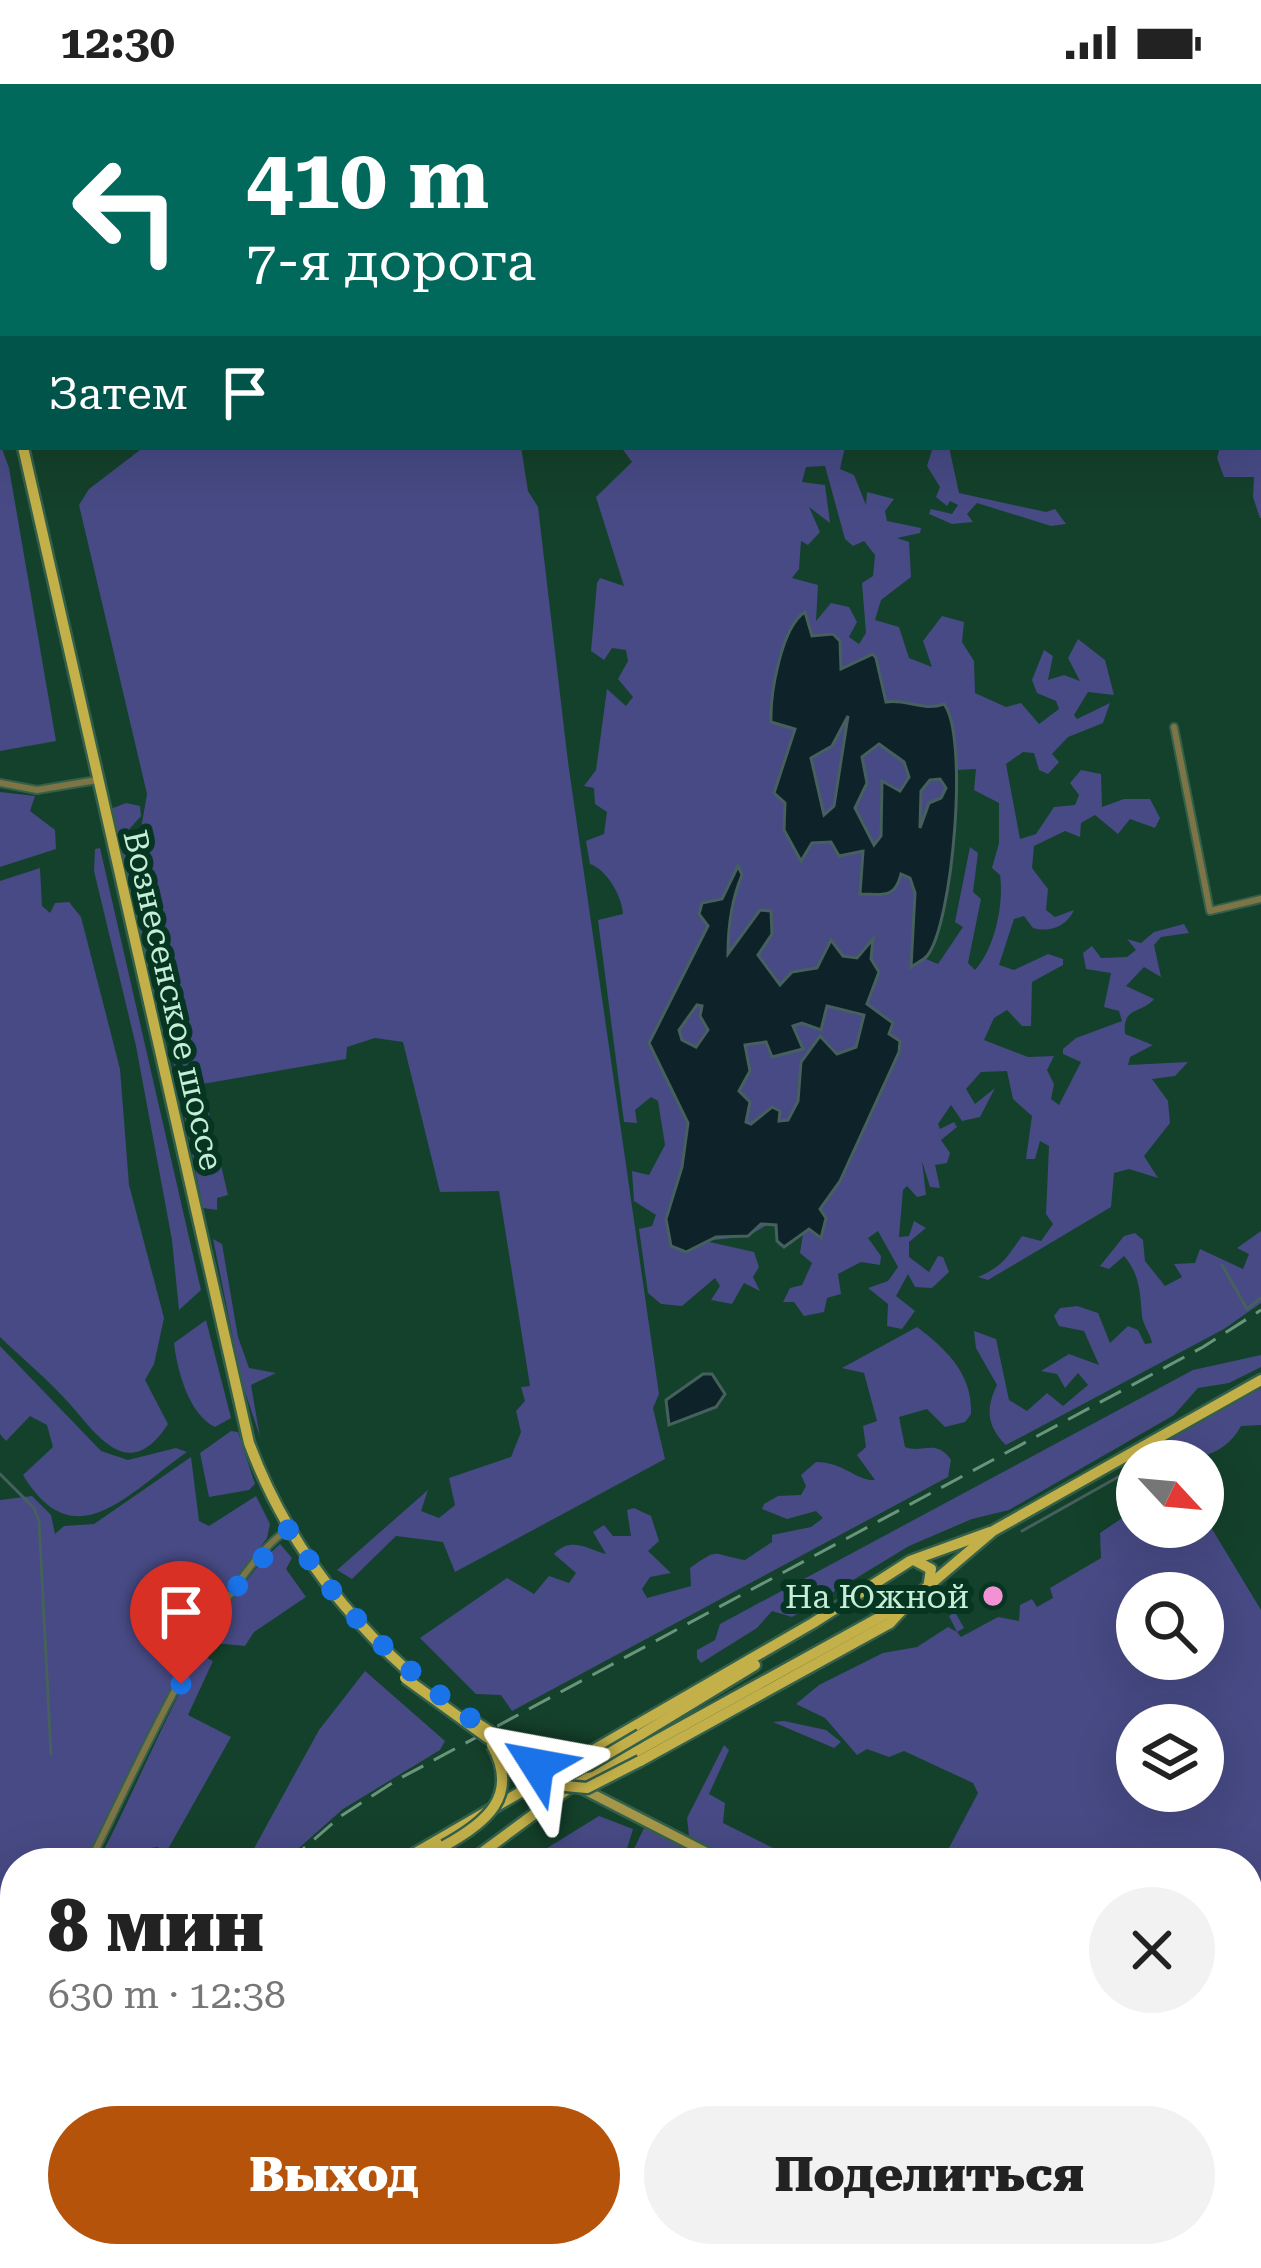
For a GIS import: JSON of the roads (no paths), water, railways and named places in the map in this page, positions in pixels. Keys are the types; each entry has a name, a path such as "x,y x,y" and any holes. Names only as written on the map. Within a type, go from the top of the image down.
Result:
{"main road":[{"name":"Вознесенское шоссе","path":"24,450 238,1408 260,1472 289,1529 357,1623 407,1675 490,1742 540,1778 567,1789 587,1788 640,1761 890,1623 913,1599"},
{"path":"424,1848 813,1623 910,1561 993,1531 1261,1380"},
{"path":"488,1848 574,1785 913,1599 993,1531"},
{"path":"910,1561 931,1569 932,1581 925,1591"},
{"name":"Вознесенское шоссе","path":"407,1675 544,1768 579,1768 723,1687 813,1623"},
{"path":"441,1848 482,1824 500,1801 503,1770 490,1742"}],"street":[{"path":"1174,728 1210,910 1261,899"},
{"path":"0,783 37,790 98,779"},
{"path":"97,1848 216,1615 268,1546 289,1529"},
{"path":"602,1769 596,1784 602,1798"},
{"path":"574,1785 698,1848"}],"waterway":[{"path":"1222,1265 1247,1309 1261,1298"},
{"path":"0,1474 34,1508 39,1521 51,1754"},
{"path":"1022,1531 1116,1478"}],"railway":[{"path":"304,1848 341,1816 395,1781 1203,1347 1261,1310"}],"place":[{"name":"На Южной","path":"993,1596"}]}
